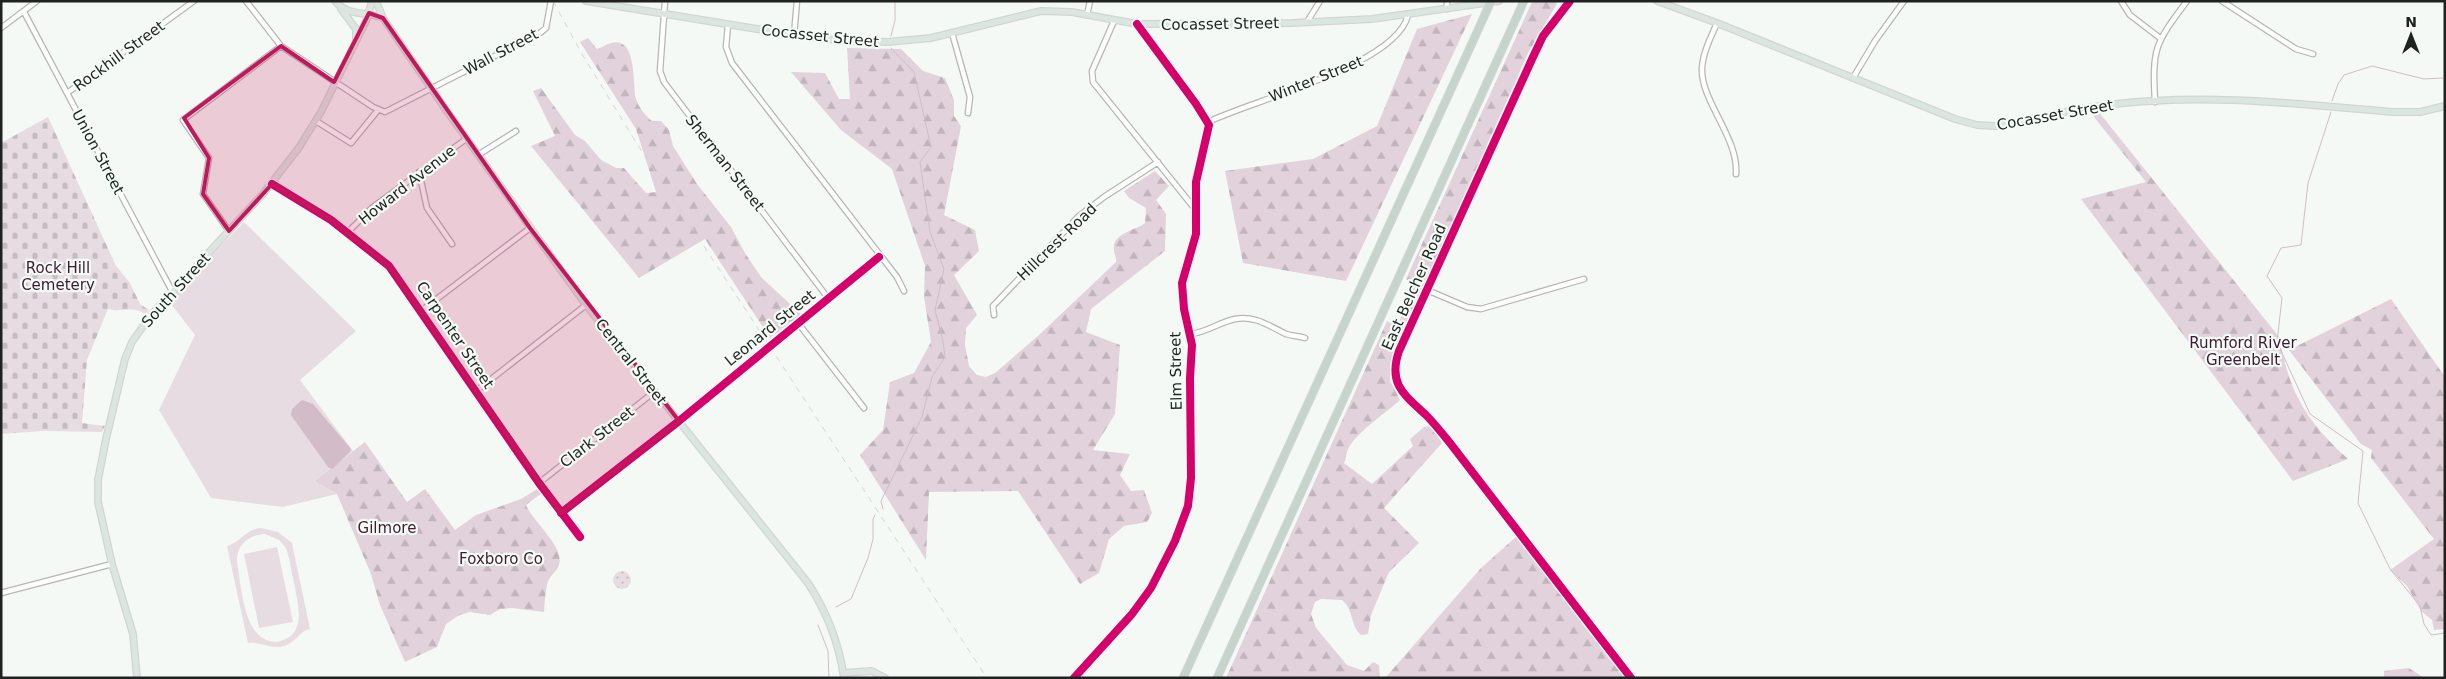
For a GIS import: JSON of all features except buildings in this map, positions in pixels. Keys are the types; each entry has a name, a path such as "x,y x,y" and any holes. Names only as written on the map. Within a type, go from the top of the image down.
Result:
{"highway":[{"path":"1184,678 1491,1"},
{"path":"1217,678 1524,1"}],"main road":[{"name":"South Street","path":"137,678 133,634 112,564 98,502 98,480 108,430 130,347 146,321 172,291 272,184 316,121 374,1"},
{"name":"Central Street","path":"374,1 383,18 466,138 586,304 810,587 833,632 843,675 872,671 885,678"},
{"name":"Cocasset Street","path":"586,1 728,26 794,35 850,41 887,42 921,39 952,33 1041,11 1061,11 1137,24 1306,22 1358,20 1499,1"},
{"name":"Cocasset Street","path":"1656,1 1717,23 1955,119 1983,126 1996,126 2098,106 2222,99 2392,112 2420,112 2445,106"},
{"path":"337,3 349,13 369,13 383,18"},
{"path":"337,3 356,29 354,41"}],"street":[{"path":"1,28 37,1"},
{"name":"Rockhill Street","path":"67,94 194,1"},
{"path":"246,1 281,46 378,110 351,142 316,121"},
{"name":"Wall Street","path":"378,110 388,112 540,33 546,28 551,1"},
{"name":"Sherman Street","path":"665,1 660,71 664,82 828,298"},
{"path":"794,35 797,1"},
{"path":"1087,15 1090,1"},
{"path":"1306,22 1320,1"},
{"path":"1447,1 1447,9"},
{"name":"East Belcher Road","path":"1570,1 1538,45 1396,358 1395,375 1400,388 1450,443 1632,678"},
{"path":"1853,78 1874,41 1904,1"},
{"path":"2121,1 2130,15 2160,38"},
{"path":"2155,102 2154,64 2160,38 2187,1"},
{"path":"2222,1 2296,49 2313,54"},
{"name":"Union Street","path":"24,12 172,291"},
{"name":"Winter Street","path":"1208,122 1369,57 1402,31 1408,14"},
{"path":"1114,21 1095,62 1092,78 1195,209"},
{"path":"1717,23 1704,55 1702,74 1736,156 1736,174"},
{"path":"1137,24 1208,122"},
{"path":"728,26 726,39 729,59 896,277 904,291"},
{"path":"952,33 970,97 968,112"},
{"path":"229,231 203,194 209,158 184,122 184,118 281,46"},
{"name":"Elm Street","path":"1074,678 1132,614 1152,588 1184,520 1188,506 1192,478 1191,334 1184,309 1182,283 1196,234 1197,174 1208,122"},
{"path":"478,155 516,131"},
{"name":"Howard Avenue","path":"348,232 373,207 466,138"},
{"name":"Hillcrest Road","path":"994,315 992,306 1079,216 1104,197 1158,162"},
{"path":"419,172 424,203 452,244"},
{"name":"Carpenter Street","path":"272,184 313,208 348,232 389,266 539,483 580,537"},
{"path":"421,311 530,228"},
{"name":"Leonard Street","path":"561,513 679,421 880,257"},
{"path":"1427,290 1468,307 1480,308 1584,279"},
{"path":"476,391 586,304"},
{"path":"1191,334 1207,331 1231,320 1244,319 1266,323 1287,334 1305,338"},
{"path":"798,323 864,408"},
{"name":"Clark Street","path":"539,483 654,392"},
{"path":"1,593 112,564"}],"highlighted area":[{"path":"369,13 383,18 530,228 679,421 561,513 389,266 331,220 272,184 229,231 203,194 209,158 184,118 281,46 334,82"}],"green space":[{"path":"1555,1 1557,4 1529,51 1391,363 1390,381 1400,400 1370,424 1355,439 1347,452 1344,463 1372,484 1413,446 1410,439 1424,427 1431,426 1442,443 1384,508 1419,543 1389,572 1371,615 1368,634 1361,635 1355,627 1346,604 1342,600 1321,599 1315,602 1311,614 1316,628 1347,665 1364,671 1373,662 1379,665 1380,677 1386,677 1481,568 1517,536 1625,678 1226,678 1387,321 1397,326 1415,285 1406,279 1532,2"},
{"path":"1472,14 1346,281 1243,263 1225,171 1313,159 1377,126 1417,29"},
{"path":"588,38 597,49 611,43 620,43 626,47 632,63 636,99 641,108 652,121 661,121 669,130 673,146 697,184 731,227 761,277 801,314 770,338 705,239 639,278 531,146 555,136 533,91 541,88 575,135 585,141 601,160 616,168 624,168 646,193 656,192 636,129 580,42"},
{"path":"847,48 901,49 923,71 945,78 954,100 954,116 961,126 944,215 975,230 979,251 954,275 977,315 966,328 965,345 969,366 977,375 986,377 995,373 1039,335 1116,262 1114,245 1116,240 1145,223 1146,208 1129,198 1124,191 1155,171 1169,186 1156,200 1166,214 1165,251 1091,309 1086,332 1120,345 1115,414 1093,450 1130,454 1120,475 1131,491 1144,490 1152,513 1147,522 1124,526 1109,539 1099,573 1080,584 1018,491 929,492 926,560 860,455 883,430 890,382 914,373 931,342 924,297 925,266 892,169 841,130 791,72 825,73 839,99 850,99"},
{"name":"Rumford River Greenbelt","path":"2098,111 2280,338 2288,375 2294,391 2311,419 2348,459 2293,481 2081,199 2146,182 2090,112"},
{"name":"Rock Hill Cemetery","path":"48,117 116,266 130,283 140,304 149,310 145,314 136,310 108,309 87,360 82,423 105,426 102,432 43,431 1,434 1,143"},
{"path":"244,222 356,331 300,380 353,451 314,481 337,494 283,507 211,498 159,410 195,335 168,300"},
{"name":"Rumford River Greenbelt","path":"2391,299 2445,377 2445,629 2434,630 2432,620 2421,611 2407,586 2390,570 2434,539 2371,458 2372,450 2361,444 2289,350"},
{"name":"Foxboro Co","path":"365,442 407,502 425,489 455,530 476,515 521,499 539,488 543,492 526,505 553,543 560,558 558,567 548,581 544,612 512,608 500,609 490,615 469,612 458,616 446,624 437,647 405,662 380,605 371,574 337,494 314,481"},
{"path":"261,528 278,532 292,543 310,629 284,646 274,647 248,643 227,546","holes":["265,534 279,540 286,548 289,556 299,618 293,633 287,639 277,642 266,640 257,633 251,624 243,599 237,557 244,542 253,536"]},
{"path":"277,547 293,622 259,628 244,554"},
{"path":"622,571 630,576 631,580 626,588 622,589 614,584 613,580 618,572"},
{"path":"2409,668 2424,678 2384,678 2384,671"}],"shaded area":[{"path":"302,400 313,404 351,449 332,469 328,467 291,415 292,409"}],"waterway":[{"path":"891,36 895,20 895,1"},
{"path":"883,509 881,501 922,417 932,377 945,357 935,310 944,269 930,232 920,162 931,147 914,72 891,48"},
{"path":"2332,101 2338,84 2344,75 2372,66 2424,79 2443,78"},
{"path":"2331,112 2308,183 2301,245 2281,248 2267,276 2282,298 2277,342 2310,414 2363,451 2358,503 2390,569 2420,606 2424,624 2431,635 2445,633"},
{"path":"836,607 851,599 868,558 873,539 873,519 875,515"},
{"path":"818,625 828,651 829,678"}],"railway":[{"path":"553,1 582,54 639,147 987,678"}],"cycle path":[{"path":"1570,1 1543,36 1533,57 1399,351 1395,372 1404,394 1428,417 1450,443 1631,678"},
{"path":"1074,678 1132,614 1151,588 1175,541 1188,506 1191,478 1190,378 1192,345 1184,309 1182,283 1196,234 1196,182 1209,125 1196,104 1137,24"},
{"path":"272,184 331,220 389,266 539,483 580,537"},
{"path":"561,513 679,421 879,257"}],"park label":[{"name":"Gilmore","path":"387,528"}]}
